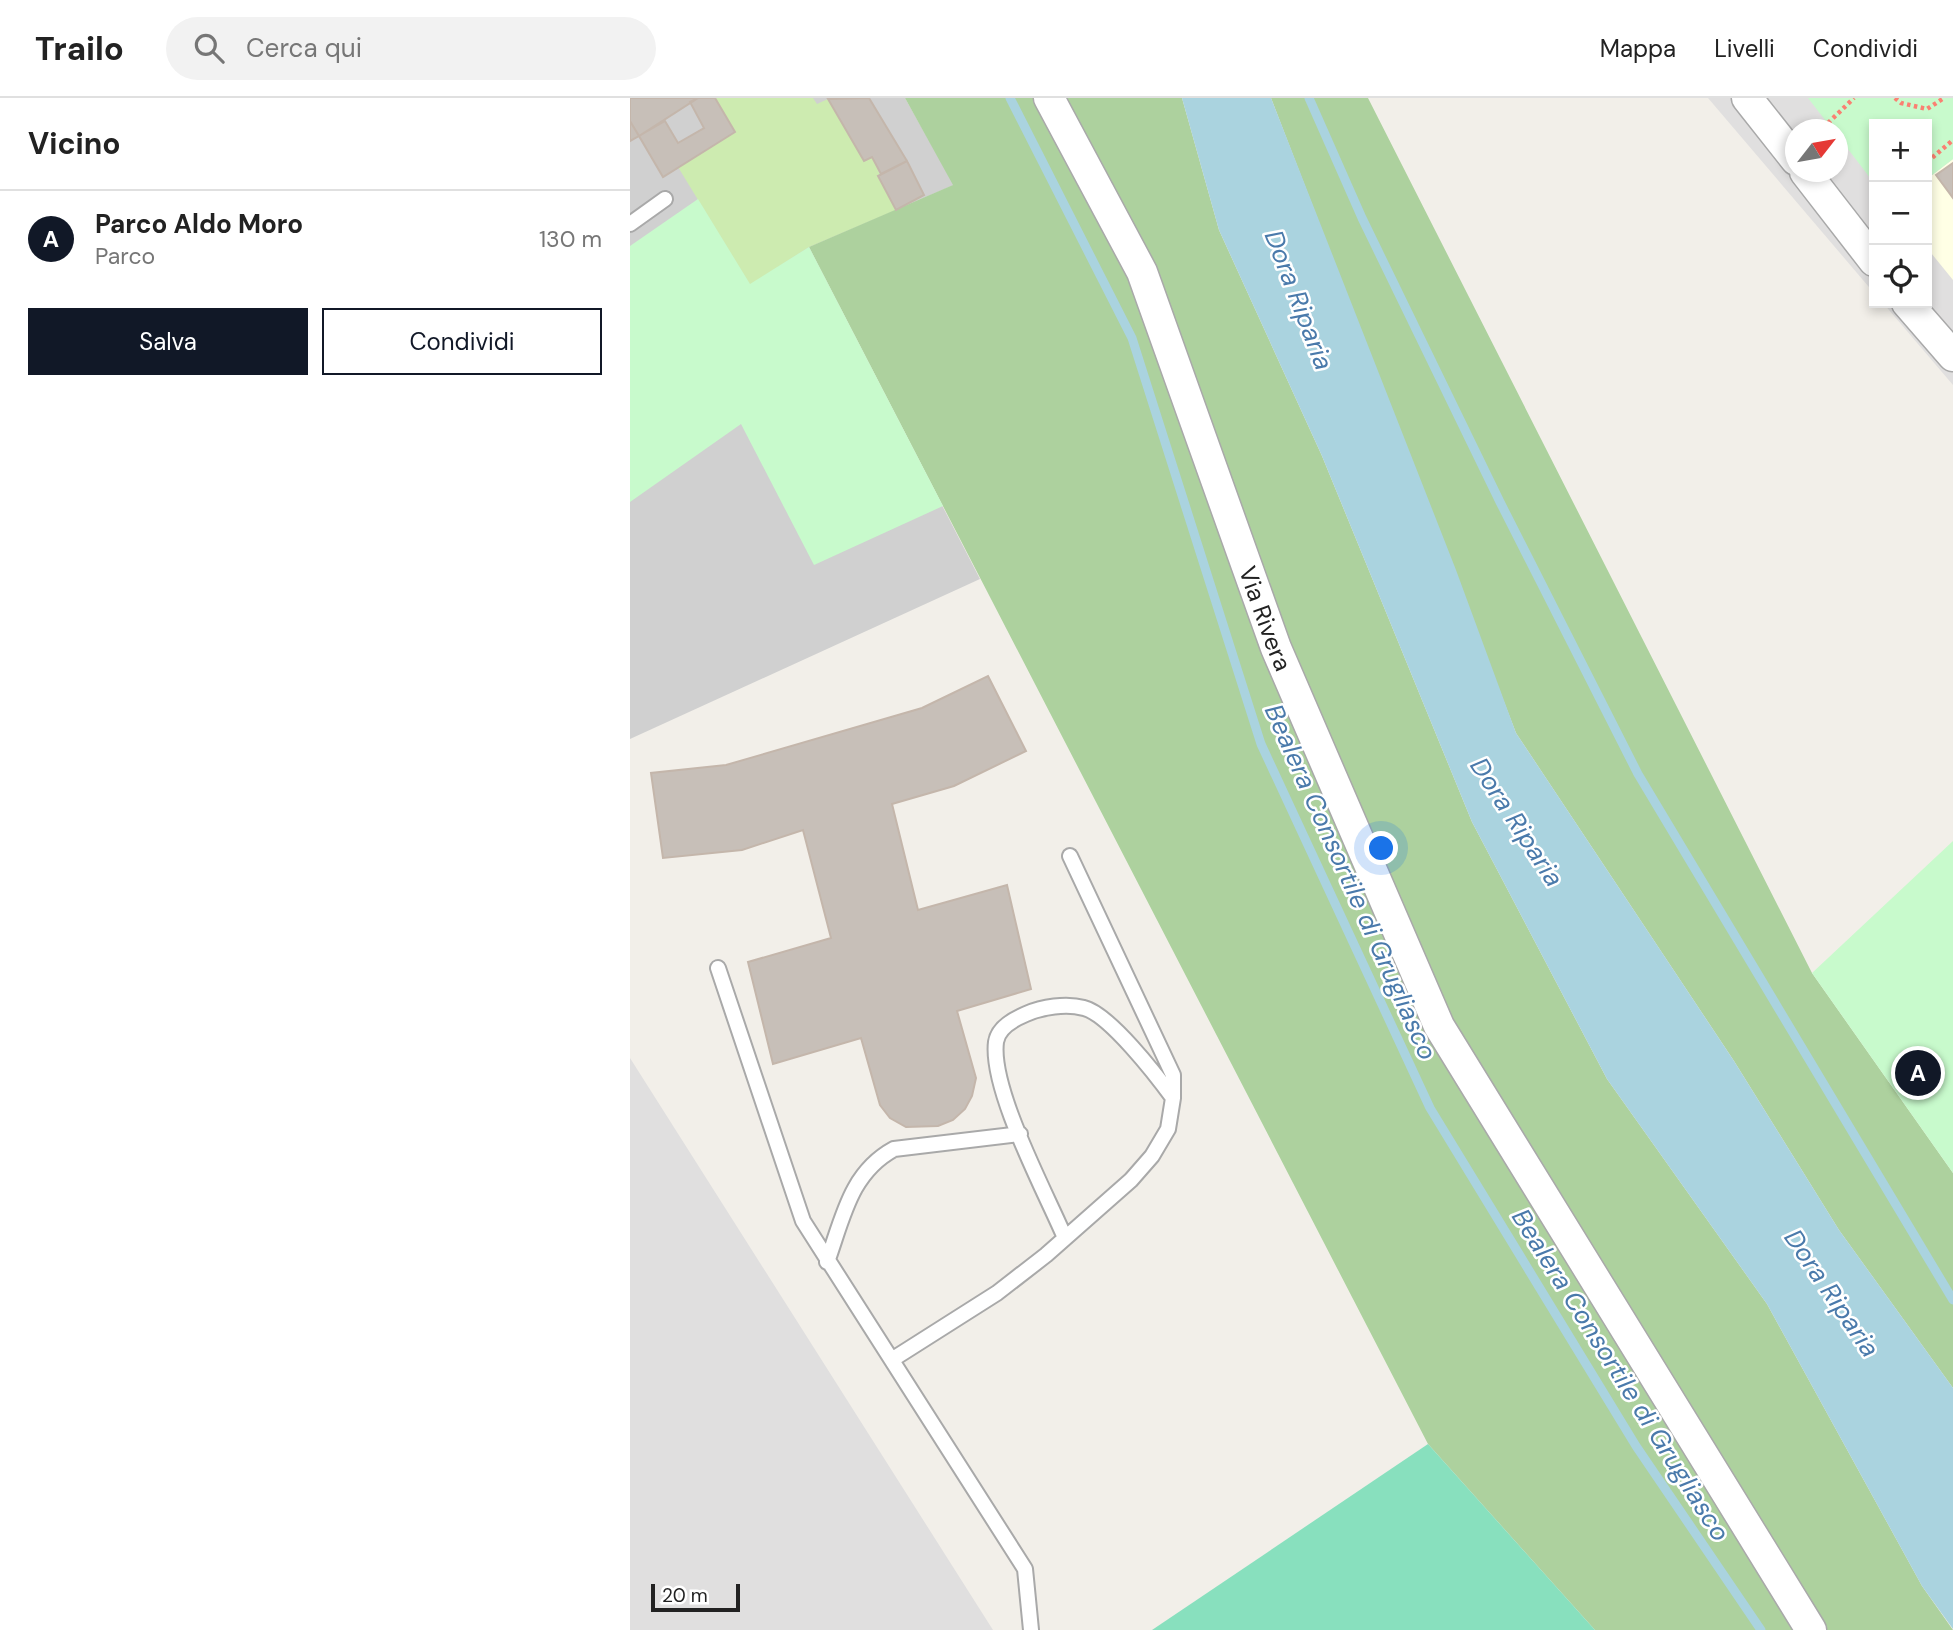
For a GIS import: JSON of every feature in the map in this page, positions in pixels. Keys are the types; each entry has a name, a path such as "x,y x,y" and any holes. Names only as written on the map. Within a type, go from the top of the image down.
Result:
{"street":[{"name":"Via Rivera","path":"1049,98 1142,272 1276,648 1439,1026 1811,1630"},
{"path":"1747,98 1785,146"},
{"path":"1813,182 1869,255"},
{"path":"1911,308 1953,356"}],"lane":[{"path":"630,224 665,200"},
{"path":"893,1359 997,1293 1065,1238 1131,1180 1152,1156 1168,1129 1173,1098 1173,1075 1070,856"},
{"path":"718,968 803,1221 1026,1569 1031,1630"},
{"path":"1065,1238 998,1081 996,1040 1007,1024 1027,1014 1055,1006 1086,1008 1115,1031 1145,1062 1173,1098"},
{"path":"827,1262 857,1180 878,1158 894,1149 1020,1134"}],"path":[{"path":"1833,119 1854,98"},
{"path":"1895,98 1901,103 1927,109 1944,98"},
{"path":"1932,158 1953,140"}],"shaded area":[{"path":"630,98 905,98 954,185 809,247 980,579 630,739"},
{"path":"1708,98 1953,98 1953,385 1887,308 1932,308 1932,119 1869,119 1869,287"},
{"path":"1953,159 1953,280 1932,254 1932,175"},
{"path":"630,1058 993,1630 630,1630"}],"green space":[{"path":"715,98 813,98 817,104 828,99 864,161 872,157 896,210 809,247 750,285 678,167 734,132"},
{"path":"905,98 1182,98 1219,230 1322,456 1472,822 1607,1079 1767,1304 1922,1586 1953,1630 1595,1630 1428,1444 809,247 953,185"},
{"path":"1271,98 1368,98 1812,973 1953,1173 1953,1388 1839,1230 1734,1061 1516,733"},
{"path":"1808,98 1953,98 1953,159 1932,175 1932,119 1869,119 1869,176 1848,149 1848,119 1824,119"},
{"path":"698,199 750,284 809,247 943,506 814,565 741,424 630,502 630,246"},
{"path":"1953,841 1953,1173 1812,973"},
{"path":"1428,1444 1595,1630 1152,1630"}],"water":[{"name":"Dora Riparia","path":"1182,98 1271,98 1456,570 1516,733 1734,1061 1839,1230 1953,1388 1953,1629 1922,1586 1767,1304 1607,1079 1472,822 1322,456 1219,230"}],"building":[{"path":"630,98 698,98 639,136 630,121"},
{"path":"698,98 715,98 735,132 663,177 639,136 665,121 678,143 704,128 690,102"},
{"path":"869,98 907,161 881,174 872,157 864,161 828,99"},
{"path":"630,121 639,136 630,141"},
{"path":"907,161 924,195 896,210 878,176"},
{"path":"1953,163 1953,198 1936,175"},
{"path":"988,676 1026,751 954,786 892,804 918,910 1007,885 1031,989 957,1011 976,1078 972,1096 965,1109 953,1120 938,1126 906,1127 890,1118 880,1105 861,1038 773,1064 748,962 831,938 803,830 742,850 663,858 651,773 726,765 922,708"}],"waterway":[{"name":"Bealera Consortile di Grugliasco","path":"1010,98 1132,338 1261,744 1430,1108 1636,1446 1761,1630"},
{"path":"1309,98 1362,218 1500,502 1638,774 1953,1300"}],"place":[{"name":"Parco Aldo Moro","path":"1918,1073"}]}
